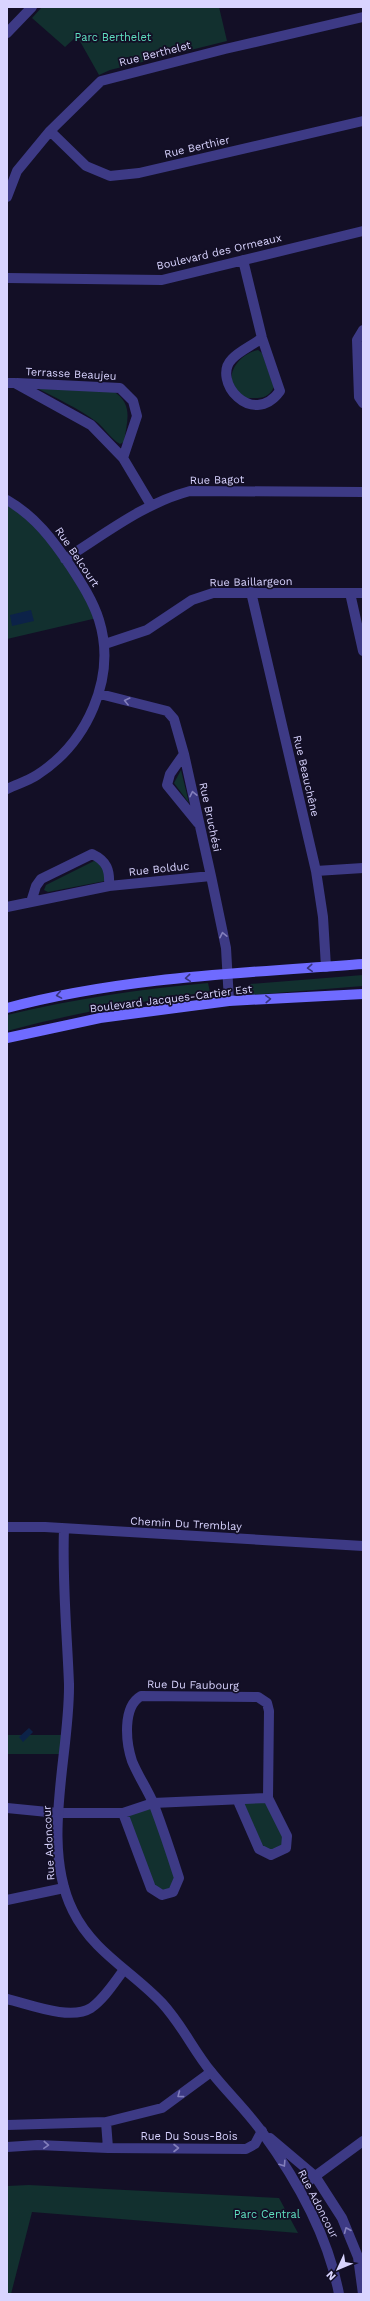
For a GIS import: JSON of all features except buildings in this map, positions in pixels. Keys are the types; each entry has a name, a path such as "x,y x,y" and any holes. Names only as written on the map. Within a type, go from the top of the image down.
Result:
{"main road":[{"name":"Boulevard Jacques-Cartier Est","path":"7,1008 46,998 118,984 363,964"},
{"name":"Boulevard Jacques-Cartier Est","path":"7,1038 100,1018 229,1001 363,994"}],"street":[{"path":"7,33 32,7"},
{"name":"Rue Berthelet","path":"7,197 17,171 50,131 101,81 225,49 363,17"},
{"name":"Rue Berthier","path":"50,131 86,166 110,176 139,173 363,121"},
{"name":"Boulevard des Ormeaux","path":"7,278 162,280 363,231"},
{"path":"243,260 262,338 280,391 273,400 262,404 241,401 233,394 229,383 227,366 232,358 262,338"},
{"path":"363,330 357,340 359,397 363,403"},
{"name":"Terrasse Beaujeu","path":"11,383 120,388 132,401 137,416 123,458"},
{"name":"Terrasse Beaujeu","path":"11,383 91,425 123,458 151,505"},
{"name":"Rue Bagot","path":"65,559 151,505 172,495 190,491 363,492"},
{"name":"Rue Belcourt","path":"7,500 31,517 50,537 94,606 104,644 105,671 100,694 88,720 61,756 37,776 7,789"},
{"name":"Rue Baillargeon","path":"104,644 147,630 192,600 213,592 363,593"},
{"name":"Rue Beauchêne","path":"251,592 316,871 323,917 326,967"},
{"path":"350,593 363,651"},
{"name":"Rue Bruchési","path":"100,694 167,711 174,719 184,754 226,948 229,1001"},
{"path":"184,754 170,774 167,785 200,825"},
{"path":"32,902 36,886 41,880 92,854 103,859 110,872 108,886"},
{"path":"316,871 363,868"},
{"name":"Rue Bolduc","path":"7,907 108,886 211,876"},
{"name":"Chemin Du Tremblay","path":"7,1527 363,1546"},
{"name":"Rue Adoncour","path":"64,1529 63,1590 69,1686 58,1813 60,1863 64,1888 73,1910 84,1929 123,1971 149,1989 178,2020 211,2072 262,2131 298,2188 318,2226 334,2269 339,2294"},
{"name":"Rue Du Faubourg","path":"123,1813 151,1888 162,1895 173,1892 179,1878 153,1803 132,1761 129,1745 128,1725 130,1706 135,1699 141,1696 258,1697 267,1704 269,1711 268,1798 287,1836 286,1848 271,1855 259,1849 238,1801"},
{"path":"7,1808 58,1813 123,1813 153,1803 238,1801 268,1798"},
{"path":"7,1900 64,1888"},
{"path":"7,1999 70,2013 90,2008 110,1990 123,1971"},
{"name":"Rue Du Sous-Bois","path":"7,2125 106,2122 162,2108 211,2072"},
{"path":"106,2122 108,2148"},
{"name":"Rue Adoncour","path":"262,2131 316,2176 342,2218 358,2257 363,2294"},
{"name":"Rue Du Sous-Bois","path":"7,2148 38,2145 108,2148 246,2149 255,2144 262,2131"},
{"path":"298,2188 363,2141"}],"green space":[{"name":"Parc Berthelet","path":"42,7 219,7 227,41 110,70 99,75 77,36 65,47 32,18"},
{"path":"258,350 262,353 274,387 266,396 258,398 245,398 234,388 232,382 233,369 246,355"},
{"path":"33,386 113,391 120,396 124,402 128,414 124,442 120,444 114,440 98,423 83,413"},
{"path":"7,502 41,531 71,572 97,618 7,639"},
{"path":"181,770 189,803 174,783"},
{"path":"96,860 105,869 105,881 48,892 44,890 46,885"},
{"path":"363,975 363,986 250,995 250,984"},
{"path":"208,983 210,992 108,1008 7,1031 7,1015 107,995"},
{"path":"7,1735 64,1735 63,1754 7,1754"},
{"path":"267,1800 284,1837 283,1846 271,1852 261,1847 242,1803"},
{"path":"152,1806 176,1877 171,1890 162,1892 153,1887 127,1815"},
{"name":"Parc Central","path":"29,2185 279,2198 298,2233 32,2212 11,2294 7,2294 7,2186"}],"water":[{"path":"31,610 34,621 12,626 10,615"},
{"path":"29,1728 33,1732 23,1742 19,1737"}]}
